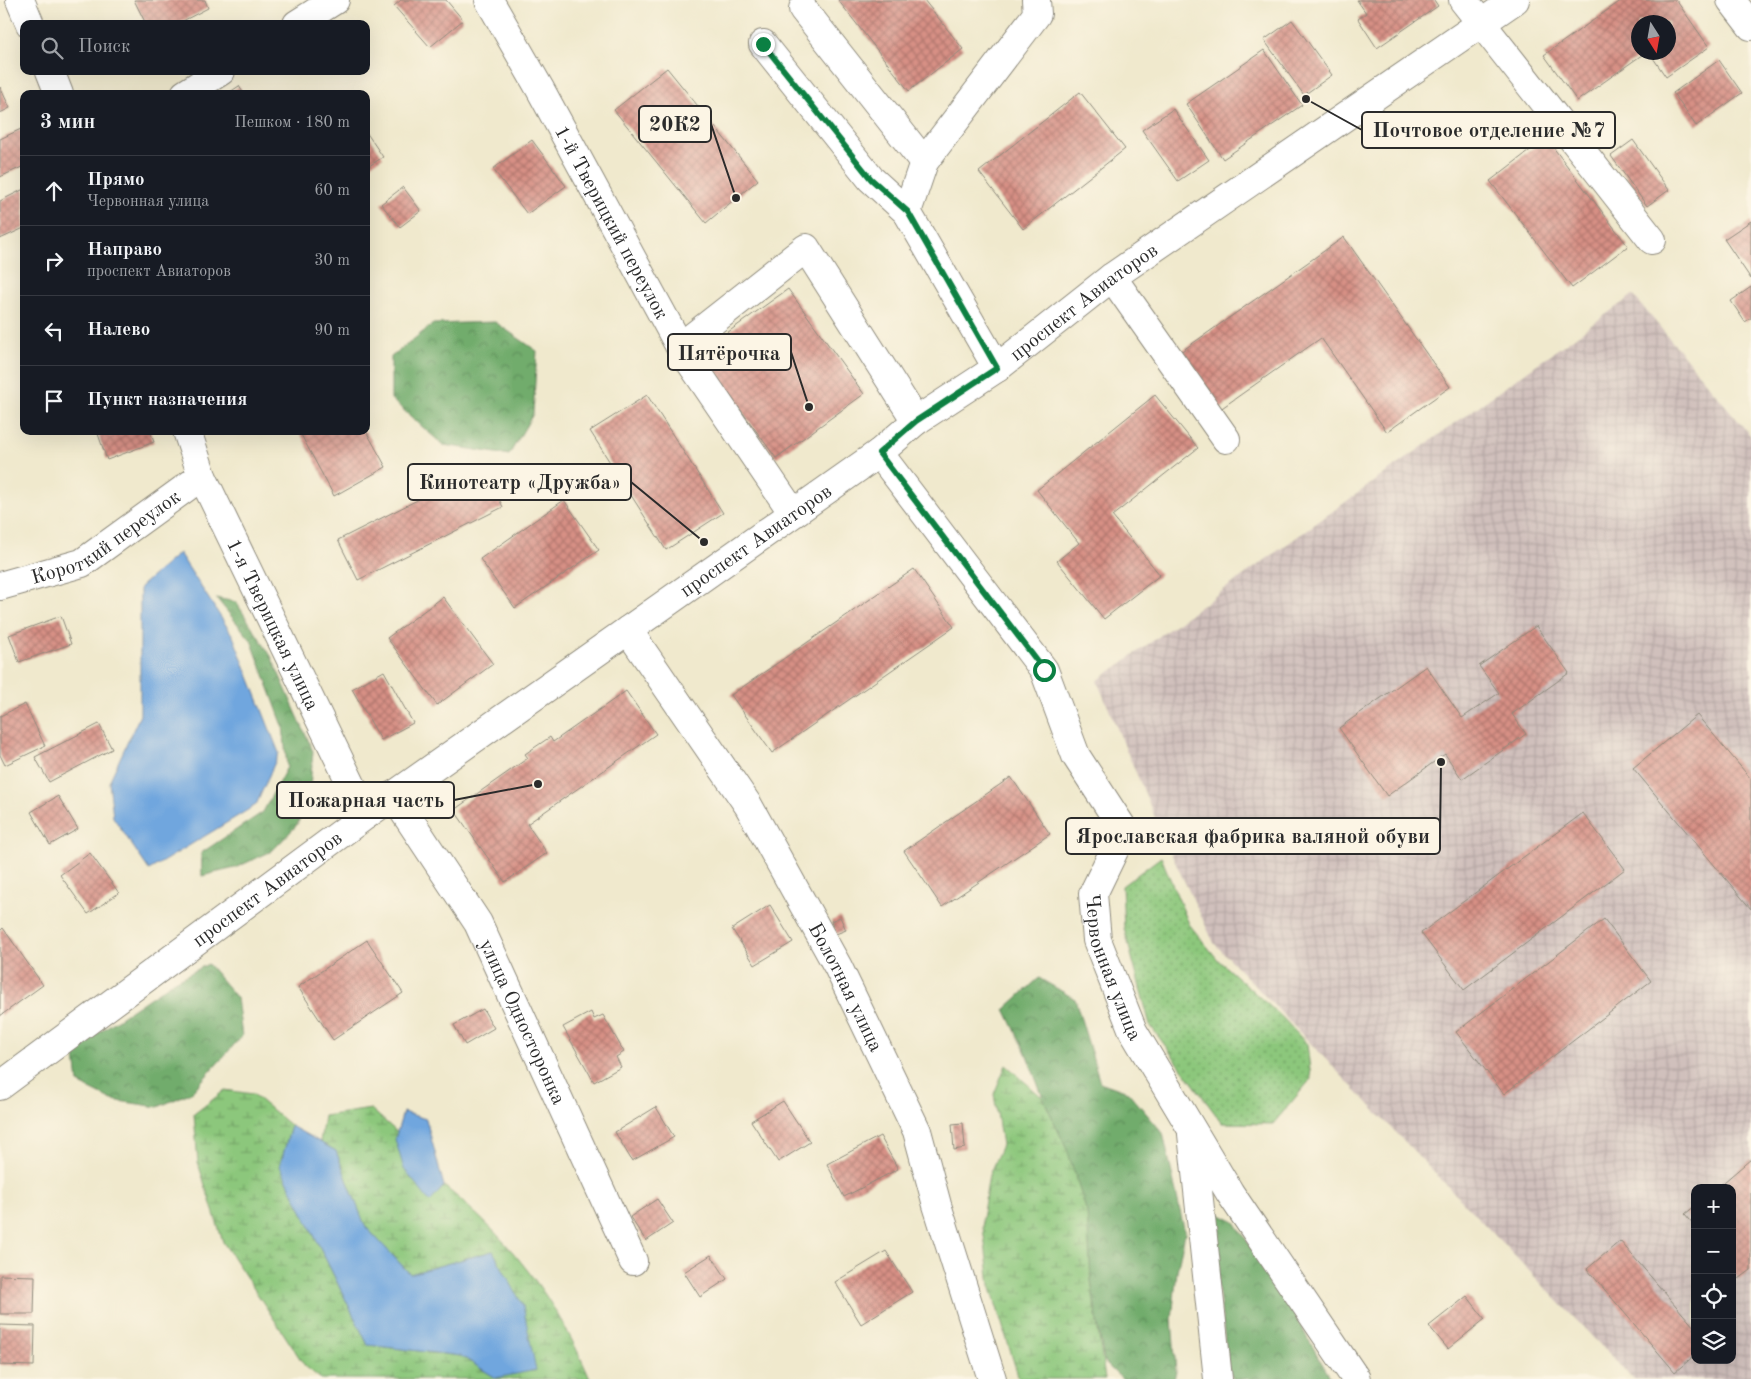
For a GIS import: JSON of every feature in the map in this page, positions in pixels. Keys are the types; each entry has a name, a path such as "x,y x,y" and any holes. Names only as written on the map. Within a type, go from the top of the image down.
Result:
{"street":[{"path":"20,0 28,20"},
{"path":"303,20 335,0"},
{"name":"1-й Тверицкий переулок","path":"489,0 545,98 680,347 793,513"},
{"path":"908,212 924,162 1036,14 1036,0"},
{"path":"1463,0 1652,240"},
{"name":"проспект Авиаторов","path":"0,1086 366,814 879,453 916,421 997,368 1112,277 1515,0"},
{"path":"1731,0 1751,26"},
{"path":"803,9 924,162"},
{"path":"763,44 871,179 908,212 997,368"},
{"path":"52,75 57,90"},
{"path":"191,90 215,75"},
{"path":"680,347 806,248 916,421"},
{"path":"1112,277 1226,439"},
{"name":"1-я Тверицкая улица","path":"188,435 202,476 366,814"},
{"name":"Червонная улица","path":"879,453 1044,670 1076,756 1124,830 1093,894 1097,940 1133,1031 1230,1193 1356,1379"},
{"name":"Короткий переулок","path":"0,586 82,563 202,476"},
{"name":"Болотная улица","path":"628,630 748,805 842,975 917,1132 937,1205 992,1379"},
{"name":"улица Односторонка","path":"393,795 478,923 632,1261"},
{"path":"1191,1128 1218,1379"}],"shaded area":[{"path":"1633,295 1751,436 1751,1379 1633,1379 1214,943 1166,843 1097,681"}],"green space":[{"path":"495,322 537,351 533,414 509,455 443,445 391,399 391,357 433,324"},
{"path":"216,598 236,602 271,656 313,751 309,801 296,826 272,851 235,868 202,876 201,853 263,812 287,767 283,726 251,640"},
{"path":"1161,857 1189,924 1219,961 1282,1017 1307,1044 1311,1079 1273,1124 1222,1123 1150,1025 1124,928 1122,886"},
{"path":"208,964 237,998 242,1036 192,1092 158,1107 112,1100 78,1083 75,1056 92,1037 173,982"},
{"path":"1039,978 1075,999 1100,1082 1128,1092 1163,1133 1185,1233 1177,1271 1172,1319 1176,1372 1174,1379 1122,1379 1104,1362 1091,1281 1087,1213 1067,1150 1043,1098 1026,1053 1005,1009"},
{"path":"1006,1065 1043,1098 1067,1150 1087,1213 1091,1281 1105,1379 1019,1379 990,1285 982,1219 989,1175 1002,1145 994,1094"},
{"path":"225,1090 253,1094 291,1126 280,1166 368,1345 461,1356 496,1378 493,1251 410,1274 365,1226 336,1151 320,1142 324,1116 371,1109 397,1132 395,1139 430,1201 444,1186 490,1228 530,1273 563,1323 590,1379 321,1379 305,1366 223,1242 198,1163 194,1114"},
{"path":"1215,1212 1235,1222 1294,1314 1331,1379 1233,1379 1229,1372 1211,1230"}],"water":[{"path":"179,553 233,636 279,753 256,805 149,870 113,817 109,782 140,715 140,587"},
{"path":"403,1112 426,1119 444,1186 430,1202 404,1169 395,1139"},
{"path":"291,1126 336,1151 365,1226 410,1274 493,1251 523,1306 536,1370 496,1378 461,1356 368,1345 280,1166"}],"building":[{"path":"134,0 205,0 208,8 185,20 144,20"},
{"path":"401,0 446,0 463,20 430,47 394,6"},
{"path":"838,0 924,0 963,49 909,91"},
{"path":"1357,0 1434,0 1438,6 1377,48 1358,19 1366,13"},
{"path":"1622,0 1676,0 1709,47 1666,77 1654,60 1676,60 1676,15 1631,15 1631,60 1635,60 1577,101 1544,55"},
{"path":"1292,20 1332,75 1304,95 1264,40"},
{"path":"1264,50 1302,105 1223,159 1186,104"},
{"path":"1719,60 1742,93 1696,126 1673,93"},
{"path":"667,68 758,180 706,223 614,110"},
{"path":"239,86 242,90 233,90"},
{"path":"0,87 10,108 0,113"},
{"path":"1080,92 1125,149 1023,229 979,172"},
{"path":"1173,109 1209,160 1178,181 1142,130"},
{"path":"20,129 20,168 0,177 0,139"},
{"path":"370,138 383,157 370,165"},
{"path":"1546,138 1628,246 1572,288 1490,181"},
{"path":"532,140 566,186 527,214 493,169"},
{"path":"1633,140 1669,190 1647,206 1611,156"},
{"path":"403,187 421,211 400,227 381,204"},
{"path":"20,191 20,230 0,239 0,201"},
{"path":"1751,221 1751,279 1724,239"},
{"path":"1344,237 1450,387 1387,432 1321,338 1219,410 1179,353"},
{"path":"1751,287 1751,318 1745,322 1731,301"},
{"path":"788,289 864,394 776,458 699,353"},
{"path":"647,395 723,513 666,550 590,431"},
{"path":"1155,395 1198,448 1112,516 1160,575 1104,619 1057,561 1079,543 1037,490"},
{"path":"98,435 151,435 154,442 107,460"},
{"path":"301,435 368,435 386,467 334,496"},
{"path":"483,467 503,507 358,580 338,540"},
{"path":"564,500 599,550 515,608 480,559"},
{"path":"914,569 954,627 772,753 731,695"},
{"path":"443,597 493,664 437,705 387,638"},
{"path":"61,616 71,644 19,662 9,635"},
{"path":"1536,626 1569,673 1512,714 1526,734 1462,779 1445,754 1387,796 1339,728 1426,666 1462,718 1499,693 1479,666"},
{"path":"384,671 413,723 381,740 352,689"},
{"path":"626,691 656,734 527,824 547,853 505,882 454,810 528,758 525,754 550,737 553,742"},
{"path":"25,704 45,746 5,765 0,755 0,716"},
{"path":"1697,715 1751,779 1751,909 1633,768"},
{"path":"99,724 112,749 49,782 35,757"},
{"path":"1011,777 1050,834 942,907 904,851"},
{"path":"58,796 78,829 50,845 31,812"},
{"path":"1583,813 1625,869 1464,990 1421,933"},
{"path":"90,853 119,893 88,914 60,875"},
{"path":"770,905 793,942 755,965 732,929"},
{"path":"840,917 846,930 836,934 831,921"},
{"path":"1604,919 1651,981 1504,1094 1456,1032"},
{"path":"3,928 43,985 0,1016 0,931"},
{"path":"367,940 403,993 333,1040 298,987"},
{"path":"483,1009 494,1028 465,1045 454,1025"},
{"path":"591,1012 594,1019 603,1015 624,1052 616,1057 621,1067 594,1082 563,1027"},
{"path":"783,1101 810,1142 778,1162 751,1121"},
{"path":"656,1107 674,1137 632,1161 615,1132"},
{"path":"963,1123 965,1148 954,1150 952,1124"},
{"path":"880,1136 898,1169 844,1197 827,1164"},
{"path":"1751,1159 1751,1270 1739,1279 1736,1276 1736,1184 1722,1184"},
{"path":"657,1199 673,1223 646,1241 630,1217"},
{"path":"1691,1209 1691,1221 1685,1214"},
{"path":"1620,1241 1691,1323 1691,1358 1675,1372 1587,1269"},
{"path":"886,1251 912,1292 861,1324 835,1282"},
{"path":"711,1255 727,1279 700,1297 684,1272"},
{"path":"0,1275 35,1276 34,1314 0,1314"},
{"path":"1467,1296 1485,1319 1448,1349 1429,1326"},
{"path":"0,1325 35,1326 34,1366 0,1365"}],"place":[{"name":"Почтовое отделение №7","path":"1306,99"},
{"name":"20К2","path":"736,198"},
{"name":"Пятёрочка","path":"809,407"},
{"name":"Кинотеатр «Дружба»","path":"704,542"},
{"name":"Ярославская фабрика валяной обуви","path":"1441,762"},
{"name":"Пожарная часть","path":"538,784"}],"route":[{"path":"763,44 871,179 908,212 997,368 916,421 879,453 1044,670"}]}
